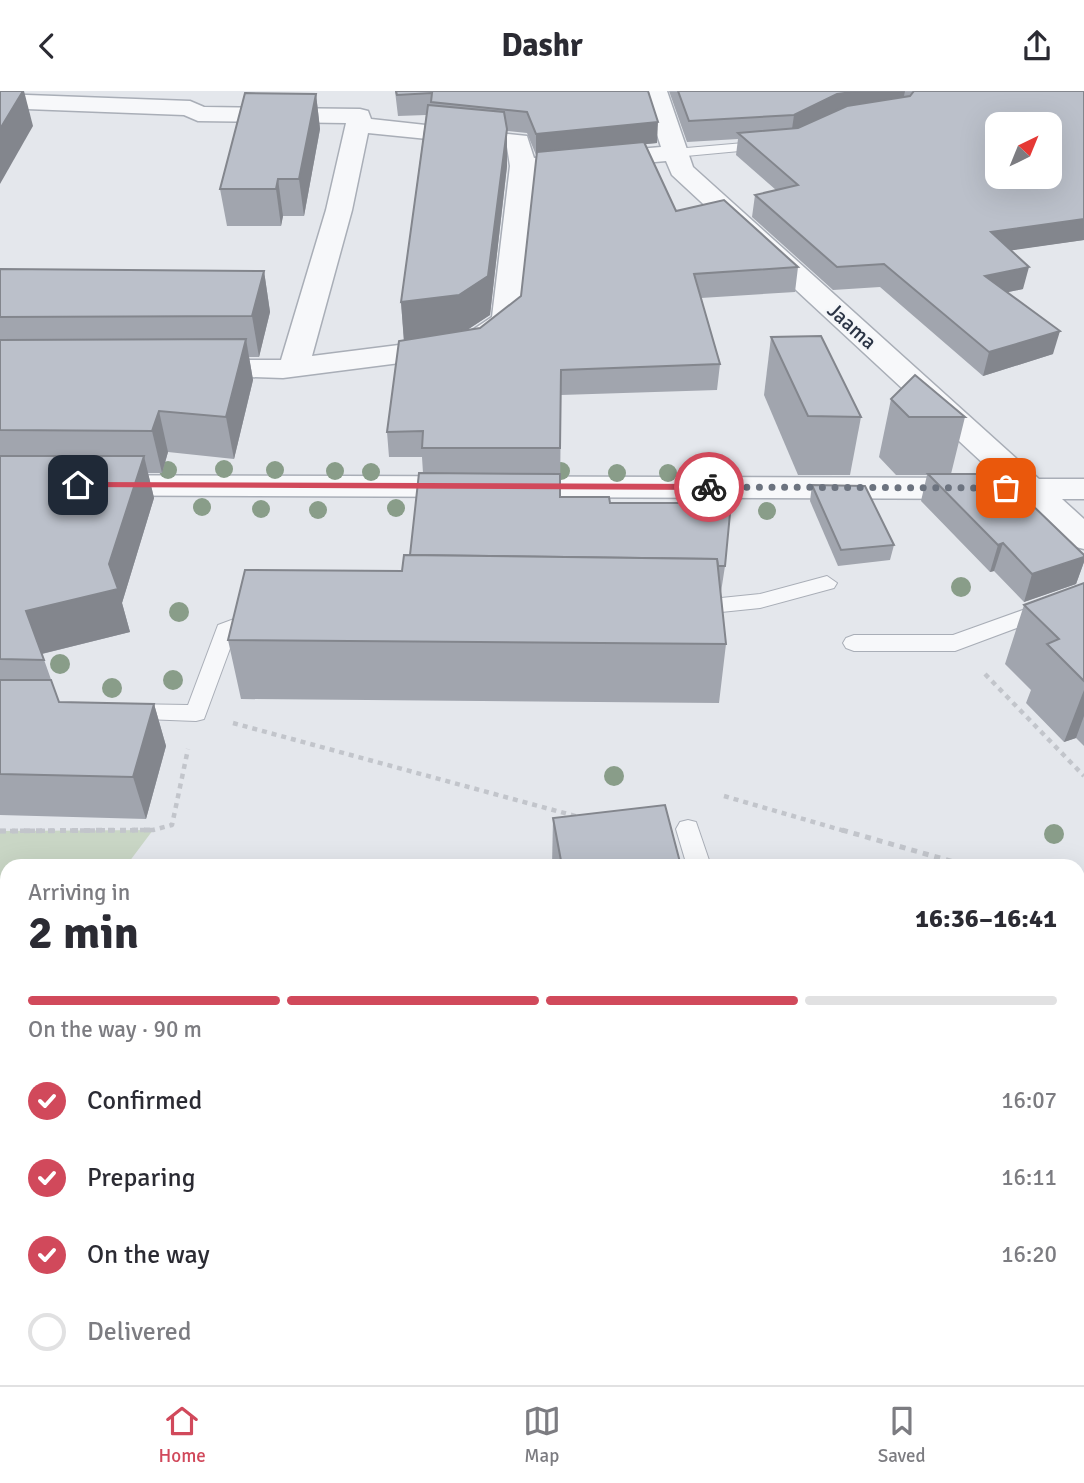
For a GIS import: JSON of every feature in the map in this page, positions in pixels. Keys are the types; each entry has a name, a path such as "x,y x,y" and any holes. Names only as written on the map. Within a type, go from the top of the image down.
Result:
{"street":[{"name":"Jaama","path":"655,91 681,170 1084,538"},
{"path":"0,101 190,108 198,114 360,116 339,210 294,368"},
{"path":"175,369 294,368 470,345 505,321 523,166 518,141 358,125"},
{"path":"523,166 675,153"},
{"path":"0,485 1084,489"}],"lane":[{"path":"675,153 782,144"},
{"path":"676,608 717,608 778,599 827,583"},
{"path":"855,643 955,643 1084,595"},
{"path":"105,712 196,713 226,630 281,608"},
{"path":"688,829 697,859"}],"path":[{"path":"955,643 1084,776"},
{"path":"0,831 153,830 172,825 196,713 582,817"},
{"path":"724,796 944,859"}],"green space":[{"path":"153,830 131,859 0,859 0,831"}],"building":[{"path":"0,91 23,91 0,129"},
{"path":"396,91 648,91 658,122 536,134 527,112 431,102 432,93 397,95"},
{"path":"678,91 860,91 837,94 794,115 689,121"},
{"path":"914,91 1084,91 1084,219 991,232 1029,267 985,276 1060,331 989,352 884,264 837,267 755,195 798,185 738,133 798,128 847,106 910,96"},
{"path":"245,93 316,94 299,179 278,179 276,189 220,189"},
{"path":"428,105 504,112 507,129 488,276 459,295 401,302"},
{"path":"644,142 676,211 724,200 798,267 694,274 720,364 561,370 560,448 422,448 423,431 387,432 399,341 480,328 521,296 537,152"},
{"path":"0,269 264,271 252,316 0,317"},
{"path":"821,336 861,417 808,416 771,337"},
{"path":"246,339 226,417 159,411 152,431 0,430 0,340"},
{"path":"915,375 965,417 909,417 891,399"},
{"path":"0,456 144,456 109,564 118,589 26,611 44,660 0,659"},
{"path":"419,473 560,474 560,497 609,497 610,503 731,503 725,566 718,566 717,559 410,555"},
{"path":"928,474 988,474 1019,501 1028,501 1084,557 1032,574 1003,543 998,545"},
{"path":"812,485 865,486 894,545 841,550"},
{"path":"404,555 717,559 726,644 228,640 245,570 402,571"},
{"path":"1084,583 1084,681 1047,644 1059,639 1024,605"},
{"path":"0,680 51,680 59,702 154,704 133,777 0,774"},
{"path":"665,805 679,859 561,859 553,818"}],"way so far":[{"path":"709,487 1006,488"}],"route":[{"path":"78,485 709,487"}]}
